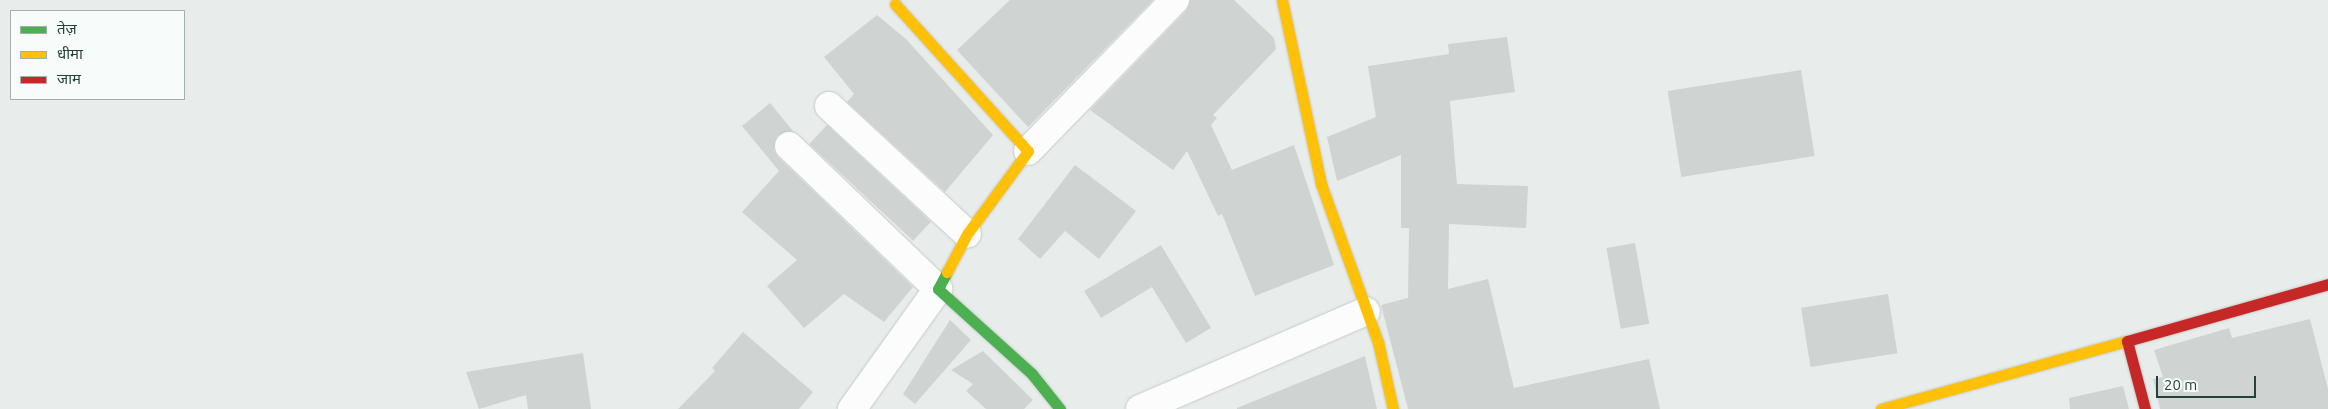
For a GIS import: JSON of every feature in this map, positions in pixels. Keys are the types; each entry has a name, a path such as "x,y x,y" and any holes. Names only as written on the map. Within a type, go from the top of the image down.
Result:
{"street":[{"path":"852,409 938,290 967,234 1028,151 1175,0"},
{"path":"1282,0 1321,184 1366,311 1393,409"},
{"path":"895,4 1028,151"},
{"path":"829,106 967,234"},
{"path":"789,146 938,290 1032,374 1060,409"},
{"path":"1881,409 2328,284"},
{"path":"1140,409 1366,311"},
{"path":"2127,341 2145,409"}],"building":[{"path":"1010,0 1153,0 1028,127 957,50"},
{"path":"1190,0 1234,0 1274,38 1276,49 1213,115 1217,118 1211,125 1232,170 1294,145 1334,265 1255,296 1222,214 1218,216 1187,151 1173,170 1090,110 1186,11"},
{"path":"877,15 906,39 993,135 945,192 847,102 854,94 824,57"},
{"path":"1507,37 1515,92 1450,101 1457,184 1528,186 1526,228 1449,224 1448,289 1488,279 1514,388 1649,359 1660,409 1408,409 1381,305 1408,298 1409,228 1401,228 1401,155 1337,181 1327,137 1376,117 1368,66 1449,54 1448,44"},
{"path":"1801,70 1815,156 1681,177 1668,91"},
{"path":"770,103 793,131 777,136 774,150 778,157 913,287 884,322 844,294 804,328 767,286 797,260 742,212 779,171 742,126"},
{"path":"827,125 931,222 913,241 809,144"},
{"path":"1075,165 1136,211 1099,259 1065,231 1040,259 1018,239"},
{"path":"1635,243 1649,324 1621,329 1606,248"},
{"path":"1161,245 1211,328 1186,343 1152,287 1101,318 1084,291"},
{"path":"1888,294 1897,353 1810,367 1801,308"},
{"path":"2310,319 2328,389 2328,409 2160,409 2153,379 2163,377 2154,350 2229,328 2232,338"},
{"path":"950,320 971,340 915,404 903,394"},
{"path":"743,332 813,392 799,409 678,409 715,371 712,368"},
{"path":"983,351 1033,400 1024,409 986,409 966,391 973,384 951,370"},
{"path":"583,353 591,409 528,409 526,395 479,409 466,372"},
{"path":"1365,356 1377,409 1237,409 1237,408"},
{"path":"2123,386 2129,409 2070,409 2069,398"}],"traffic: fast":[{"path":"947,272 938,289 1032,374 1060,409"}],"traffic: slow":[{"path":"1282,0 1321,184 1378,342 1393,409"},
{"path":"895,4 1028,151 967,234 947,272"},
{"path":"1881,409 2127,341"}],"traffic: jam":[{"path":"2145,409 2127,341 2328,284"}]}
